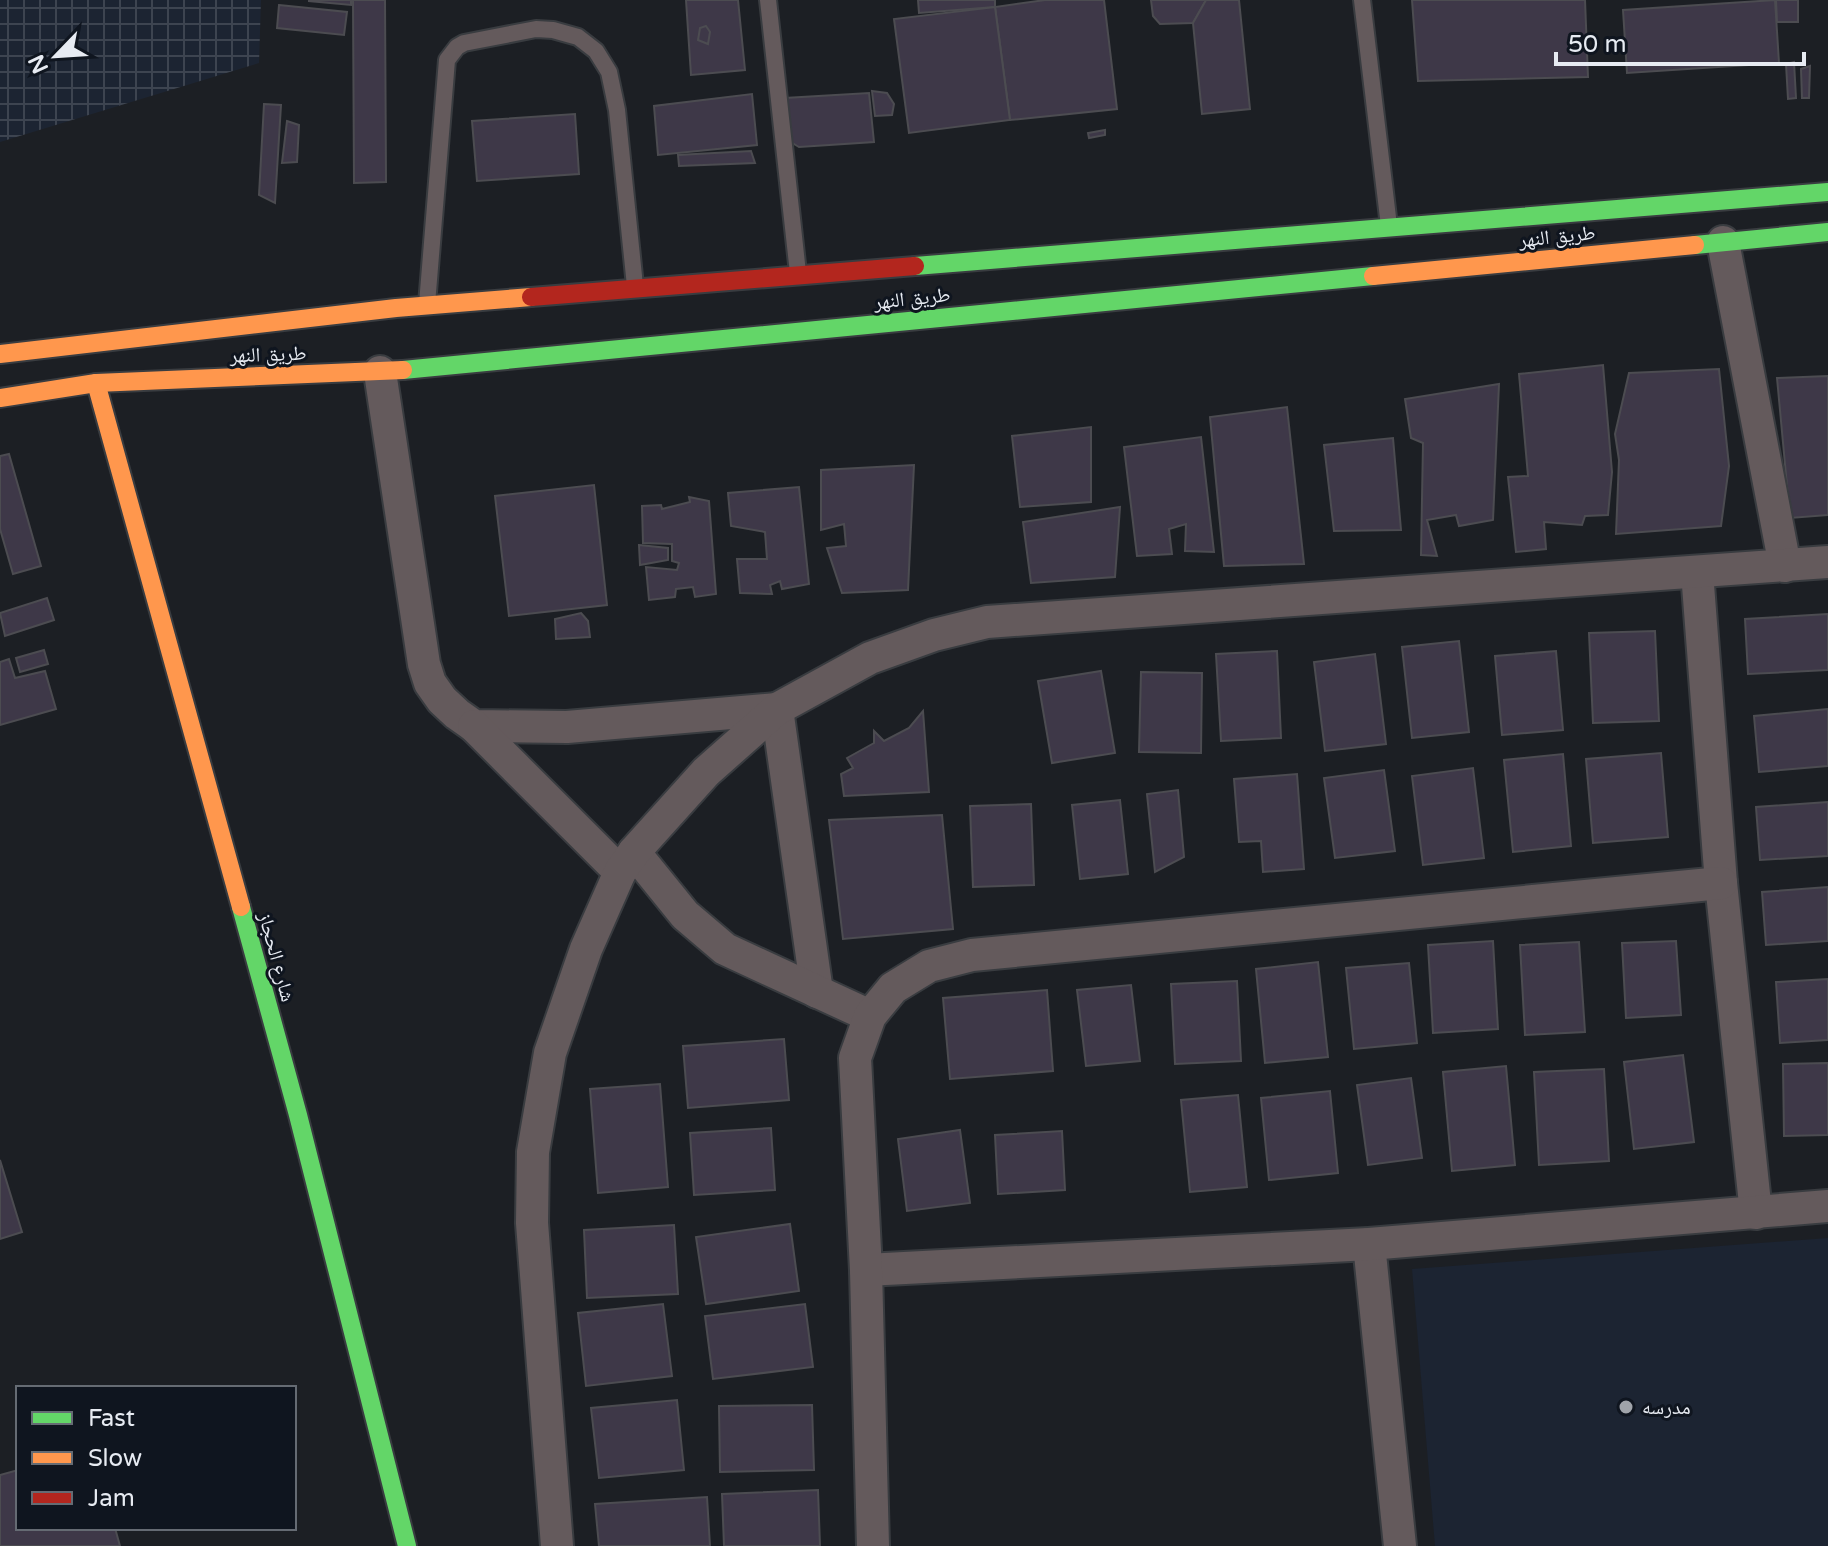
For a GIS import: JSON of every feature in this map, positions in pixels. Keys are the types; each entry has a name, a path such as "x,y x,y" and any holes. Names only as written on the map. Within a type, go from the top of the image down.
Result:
{"main road":[{"name":"طريق النهر","path":"0,354 427,305 1828,192"},
{"name":"طريق النهر","path":"0,398 96,383 380,372 1828,232"},
{"name":"شارع الحجاز","path":"96,383 298,1115 407,1546"}],"street":[{"path":"1723,242 1785,566"},
{"path":"380,372 424,664 430,683 442,700 725,949 870,1016"},
{"path":"557,1546 532,1223 533,1152 550,1053 586,949 627,862 706,772 777,709 870,658 934,635 987,622 1828,562"},
{"path":"1697,572 1721,883 1756,1213"},
{"path":"474,726 567,727 777,709"},
{"path":"777,709 817,992"},
{"path":"873,1546 866,1270 855,1058 870,1016 893,988 929,966 972,955 1721,883"},
{"path":"866,1270 1369,1244 1828,1206"},
{"path":"1369,1244 1400,1546"}],"lane":[{"path":"768,0 798,275"},
{"path":"1362,0 1390,228"},
{"path":"427,305 447,60 464,43 536,29 578,37 596,51 609,72 617,110 635,288"}],"shaded area":[{"path":"0,0 261,0 259,63 0,142"},
{"name":"مدرسه","path":"1828,1238 1828,1546 1435,1546 1412,1269"}],"building":[{"path":"351,0 351,5 309,1"},
{"path":"353,0 385,0 386,182 354,183"},
{"path":"686,0 738,0 745,70 691,75"},
{"path":"918,0 995,0 995,7 919,13"},
{"path":"1045,0 1104,0 1117,109 1010,120 995,7"},
{"path":"1151,0 1206,0 1193,23 1160,24 1153,16"},
{"path":"1206,0 1239,0 1250,109 1202,114 1193,23"},
{"path":"1412,0 1585,0 1588,77 1418,81"},
{"path":"1775,0 1779,63 1627,73 1623,10"},
{"path":"1776,0 1798,0 1798,22 1777,22"},
{"path":"279,5 347,12 344,35 277,28"},
{"path":"995,7 1010,120 909,133 894,19"},
{"path":"706,26 710,32 708,44 698,40 700,28"},
{"path":"1794,62 1796,98 1788,99 1786,64"},
{"path":"1810,66 1809,98 1802,98 1801,69"},
{"path":"872,91 887,93 894,104 892,115 875,116"},
{"path":"869,93 874,142 799,147 789,141 785,98"},
{"path":"752,94 757,145 658,155 654,106"},
{"path":"264,104 281,105 275,203 259,195"},
{"path":"575,114 579,174 477,181 472,121"},
{"path":"287,121 299,125 297,162 282,163"},
{"path":"1105,130 1105,135 1089,138 1088,133"},
{"path":"751,151 755,163 679,166 678,155"},
{"path":"1603,365 1612,472 1608,515 1585,516 1582,525 1544,522 1546,549 1516,552 1508,477 1528,476 1519,374"},
{"path":"1719,369 1729,466 1721,526 1616,534 1619,460 1615,434 1629,373"},
{"path":"1828,376 1828,515 1790,518 1777,378"},
{"path":"1499,384 1493,520 1459,526 1456,515 1427,520 1437,556 1421,555 1423,443 1411,438 1405,399"},
{"path":"1287,407 1304,564 1224,566 1210,417"},
{"path":"1091,427 1091,502 1020,507 1012,436"},
{"path":"1201,437 1214,552 1185,551 1186,524 1169,529 1172,554 1137,556 1124,447"},
{"path":"1393,438 1401,530 1334,531 1324,445"},
{"path":"9,454 41,566 13,574 0,529 0,456"},
{"path":"914,465 908,590 842,593 827,548 846,546 844,524 821,530 821,470"},
{"path":"594,485 607,605 509,616 495,496"},
{"path":"799,487 809,584 782,589 780,581 770,585 772,594 740,593 737,559 767,559 765,532 731,526 728,493"},
{"path":"689,497 709,501 716,594 695,597 693,587 676,589 675,597 649,600 646,567 677,570 679,563 672,561 672,544 643,543 642,506 661,505 662,509 690,502"},
{"path":"1120,507 1115,577 1031,583 1023,522"},
{"path":"639,545 668,548 668,560 640,565"},
{"path":"47,598 54,620 5,636 0,613"},
{"path":"581,613 588,621 590,637 556,639 555,619"},
{"path":"1828,614 1828,670 1748,674 1745,619"},
{"path":"1655,631 1659,721 1593,723 1589,633"},
{"path":"1459,641 1469,732 1412,738 1402,647"},
{"path":"44,650 48,664 20,672 16,658"},
{"path":"1277,651 1281,738 1221,741 1216,654"},
{"path":"1556,651 1563,730 1502,735 1495,656"},
{"path":"1375,654 1386,744 1325,751 1314,662"},
{"path":"9,659 15,678 45,671 56,709 0,725 0,662"},
{"path":"1101,671 1115,753 1052,763 1038,681"},
{"path":"1141,672 1202,673 1201,753 1139,752"},
{"path":"1828,709 1828,766 1759,772 1754,716"},
{"path":"923,711 929,792 844,796 841,774 853,768 847,758 874,743 874,731 884,741 909,728"},
{"path":"1661,753 1668,837 1593,843 1586,759"},
{"path":"1563,754 1571,846 1513,852 1504,760"},
{"path":"1473,768 1484,858 1423,865 1412,776"},
{"path":"1384,770 1395,851 1335,858 1324,778"},
{"path":"1297,774 1304,869 1263,872 1261,841 1239,842 1234,779"},
{"path":"1178,790 1184,857 1155,872 1147,794"},
{"path":"1120,800 1128,874 1080,879 1072,805"},
{"path":"1828,802 1828,856 1760,860 1756,807"},
{"path":"1031,804 1034,885 973,887 970,806"},
{"path":"942,815 953,929 843,939 829,820"},
{"path":"1828,887 1828,941 1766,945 1762,892"},
{"path":"1493,941 1498,1029 1433,1033 1428,945"},
{"path":"1676,941 1681,1015 1626,1018 1622,943"},
{"path":"1579,942 1585,1032 1525,1035 1520,945"},
{"path":"1318,962 1328,1057 1265,1063 1256,969"},
{"path":"1409,963 1417,1043 1354,1049 1346,968"},
{"path":"1828,979 1828,1040 1780,1043 1776,982"},
{"path":"1237,981 1241,1061 1175,1064 1171,984"},
{"path":"1131,985 1140,1061 1086,1066 1077,990"},
{"path":"1047,990 1053,1071 950,1079 943,998"},
{"path":"784,1039 789,1100 688,1108 683,1046"},
{"path":"1683,1055 1694,1142 1634,1149 1624,1062"},
{"path":"1828,1063 1828,1135 1784,1136 1783,1064"},
{"path":"1506,1066 1515,1165 1452,1171 1443,1072"},
{"path":"1604,1069 1609,1161 1539,1165 1534,1072"},
{"path":"1411,1078 1422,1158 1368,1165 1357,1085"},
{"path":"660,1084 668,1187 598,1193 590,1089"},
{"path":"1330,1091 1338,1173 1269,1180 1261,1098"},
{"path":"1238,1095 1247,1187 1190,1192 1181,1100"},
{"path":"771,1128 775,1190 694,1195 690,1133"},
{"path":"960,1130 970,1203 907,1211 898,1139"},
{"path":"1062,1131 1065,1190 998,1194 995,1135"},
{"path":"0,1160 22,1232 0,1239"},
{"path":"790,1224 799,1291 706,1304 696,1237"},
{"path":"674,1225 678,1294 587,1298 584,1230"},
{"path":"663,1304 672,1376 586,1386 578,1313"},
{"path":"805,1304 813,1367 713,1379 705,1316"},
{"path":"677,1400 684,1470 599,1478 591,1408"},
{"path":"812,1405 814,1470 720,1472 719,1406"},
{"path":"16,1471 16,1530 116,1530 120,1546 0,1546 0,1475"},
{"path":"818,1490 820,1546 724,1546 722,1494"},
{"path":"707,1497 710,1546 599,1546 595,1504"}],"traffic: fast":[{"path":"915,266 1828,192"},
{"path":"1695,245 1828,232"},
{"path":"403,370 1373,276"},
{"path":"241,907 298,1115 407,1546"}],"traffic: slow":[{"path":"1373,276 1695,245"},
{"path":"0,354 396,308 531,297"},
{"path":"0,398 96,383 403,370"},
{"path":"96,383 241,907"}],"traffic: jam":[{"path":"531,297 915,266"}],"place":[{"name":"مدرسه","path":"1626,1407"}]}
